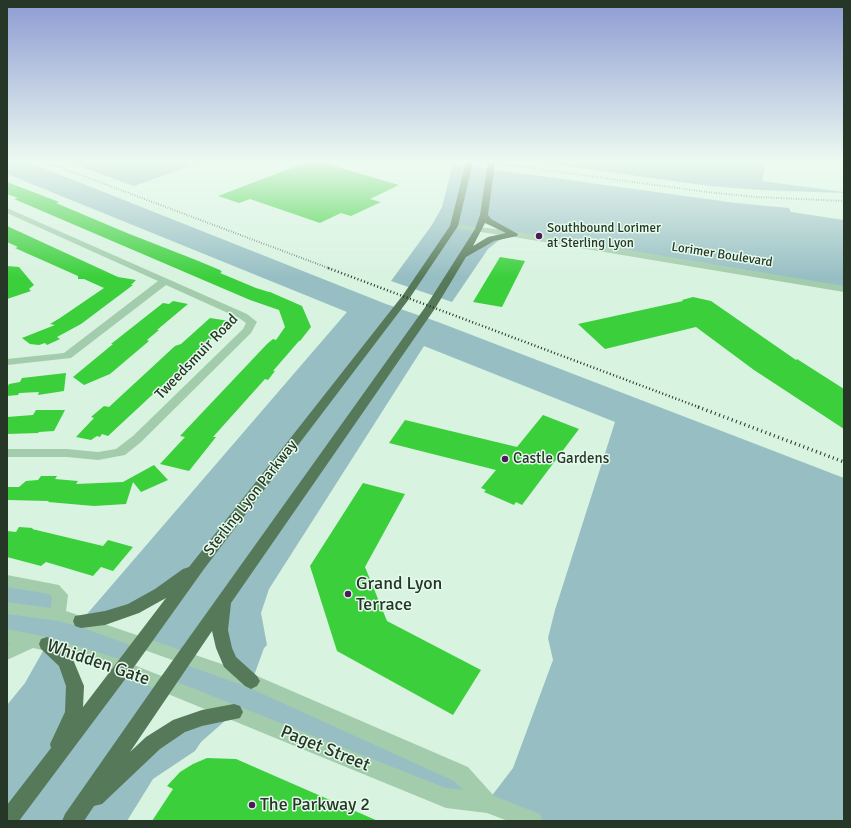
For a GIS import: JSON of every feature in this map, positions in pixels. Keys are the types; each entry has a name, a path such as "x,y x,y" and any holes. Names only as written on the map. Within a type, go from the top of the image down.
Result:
{"main road":[{"name":"Sterling Lyon Parkway","path":"7,820 123,669 199,565 406,297 454,226 460,201"},
{"path":"74,818 164,686 431,307 479,229 484,215 486,201"},
{"path":"484,215 488,221 514,234"},
{"path":"463,256 491,239 514,234"},
{"path":"81,621 105,618 133,609 161,593 199,565"},
{"path":"225,601 220,630 224,648 230,662 252,681"},
{"path":"40,642 66,662 75,686 74,712 51,764"},
{"path":"74,818 153,742 179,726 202,718 234,712"}],"street":[{"name":"Tweedsmuir Road","path":"7,210 249,319 252,322 251,327 137,439 120,452 98,456 67,453 7,454"},
{"name":"Lorimer Boulevard","path":"454,226 514,234 844,289"},
{"path":"7,362 67,356 165,281"},
{"name":"Whidden Gate","path":"7,581 54,589 60,595 58,615"},
{"name":"Whidden Gate","path":"7,608 58,615 81,621 185,656"},
{"name":"Whidden Gate","path":"7,636 40,642 110,663 164,686"},
{"name":"Whidden Gate","path":"7,653 40,642"},
{"name":"Paget Street","path":"185,656 252,681 461,774 487,803"},
{"name":"Paget Street","path":"164,686 234,712 446,798 487,803 533,821"}],"shaded area":[{"path":"73,201 125,201 386,304 438,322 844,478 844,821 533,821 234,713 201,742 195,751 153,779 127,821 7,821 7,705 25,683 47,644 7,653 7,581 54,589 58,615 81,621 347,312","holes":["424,346 615,422 555,610 548,638 553,660 513,768 487,802 461,774 252,681 264,648 267,645 261,613 269,589","198,567 142,641 83,621 161,593","225,602 230,662 250,680 185,656","142,642 185,657 164,686 123,669","48,644 123,669 52,761 75,686","164,686 233,713 153,743 77,813"]},
{"path":"444,201 719,201 789,208 791,212 844,220 844,289 514,234 498,241 488,249 452,302 391,281 432,225 442,207","holes":["484,216 513,234 477,246 464,254"]}],"building":[{"path":"18,201 55,201 59,202 56,203 220,270 222,272 220,273 302,306 311,327 273,371 275,371 268,380 265,379 213,437 216,437 189,471 160,464 185,437 180,436 267,344 273,339 276,340 285,327 279,310 250,300"},
{"path":"232,201 245,201 239,203"},
{"path":"255,201 376,201 381,202 351,216 341,213 320,223"},
{"path":"7,226 118,277 136,280 131,285 133,285 81,324 57,337 60,339 47,345 45,343 39,345 30,344 22,338 55,325 50,324 104,288 84,279 78,279 78,276 15,248 18,247 7,242"},
{"path":"500,257 525,261 502,307 473,302"},
{"path":"7,266 19,267 34,285 29,289 31,291 7,299"},
{"path":"693,297 711,301 796,360 797,359 844,389 844,429 754,370 696,327 605,349 578,324 683,301 682,300"},
{"path":"173,301 188,304 157,330 159,330 147,340 149,341 110,374 84,385 73,377 113,344 111,344 163,303 169,304"},
{"path":"210,318 229,321 193,357 108,436 102,434 100,437 97,436 91,440 76,437 94,418 91,417 104,406 109,407 175,346 181,344"},
{"path":"66,373 64,391 38,395 39,392 19,393 18,395 7,396 7,388 9,384 20,382 22,378"},
{"path":"36,410 65,410 54,431 7,434 7,417 33,415"},
{"name":"Castle Gardens","path":"543,415 579,429 522,505 516,502 514,505 484,492 486,490 481,488 496,470 389,443 405,420 517,447"},
{"path":"154,465 168,480 141,492 133,482 126,504 94,506 48,502 49,501 7,500 7,487 19,487 26,481 38,480 41,476 57,476 55,479 78,481 76,484 123,482"},
{"name":"Grand Lyon Terrace","path":"363,483 405,494 365,567 387,621 481,670 453,715 337,651 310,566"},
{"path":"19,527 33,528 32,529 103,546 108,540 133,547 113,571 101,567 93,576 46,562 41,566 7,557 7,531 16,532"},
{"name":"The Parkway 2","path":"207,758 236,759 378,821 152,821 173,789 167,786 180,772"}],"railway":[{"path":"149,201 331,269"},
{"path":"836,201 844,201"},
{"path":"328,268 701,408"},
{"path":"698,407 844,462"}],"place":[{"name":"Southbound Lorimer at Sterling Lyon","path":"539,236"},
{"name":"Castle Gardens","path":"505,459"},
{"name":"Grand Lyon Terrace","path":"348,594"},
{"name":"The Parkway 2","path":"252,805"}]}
